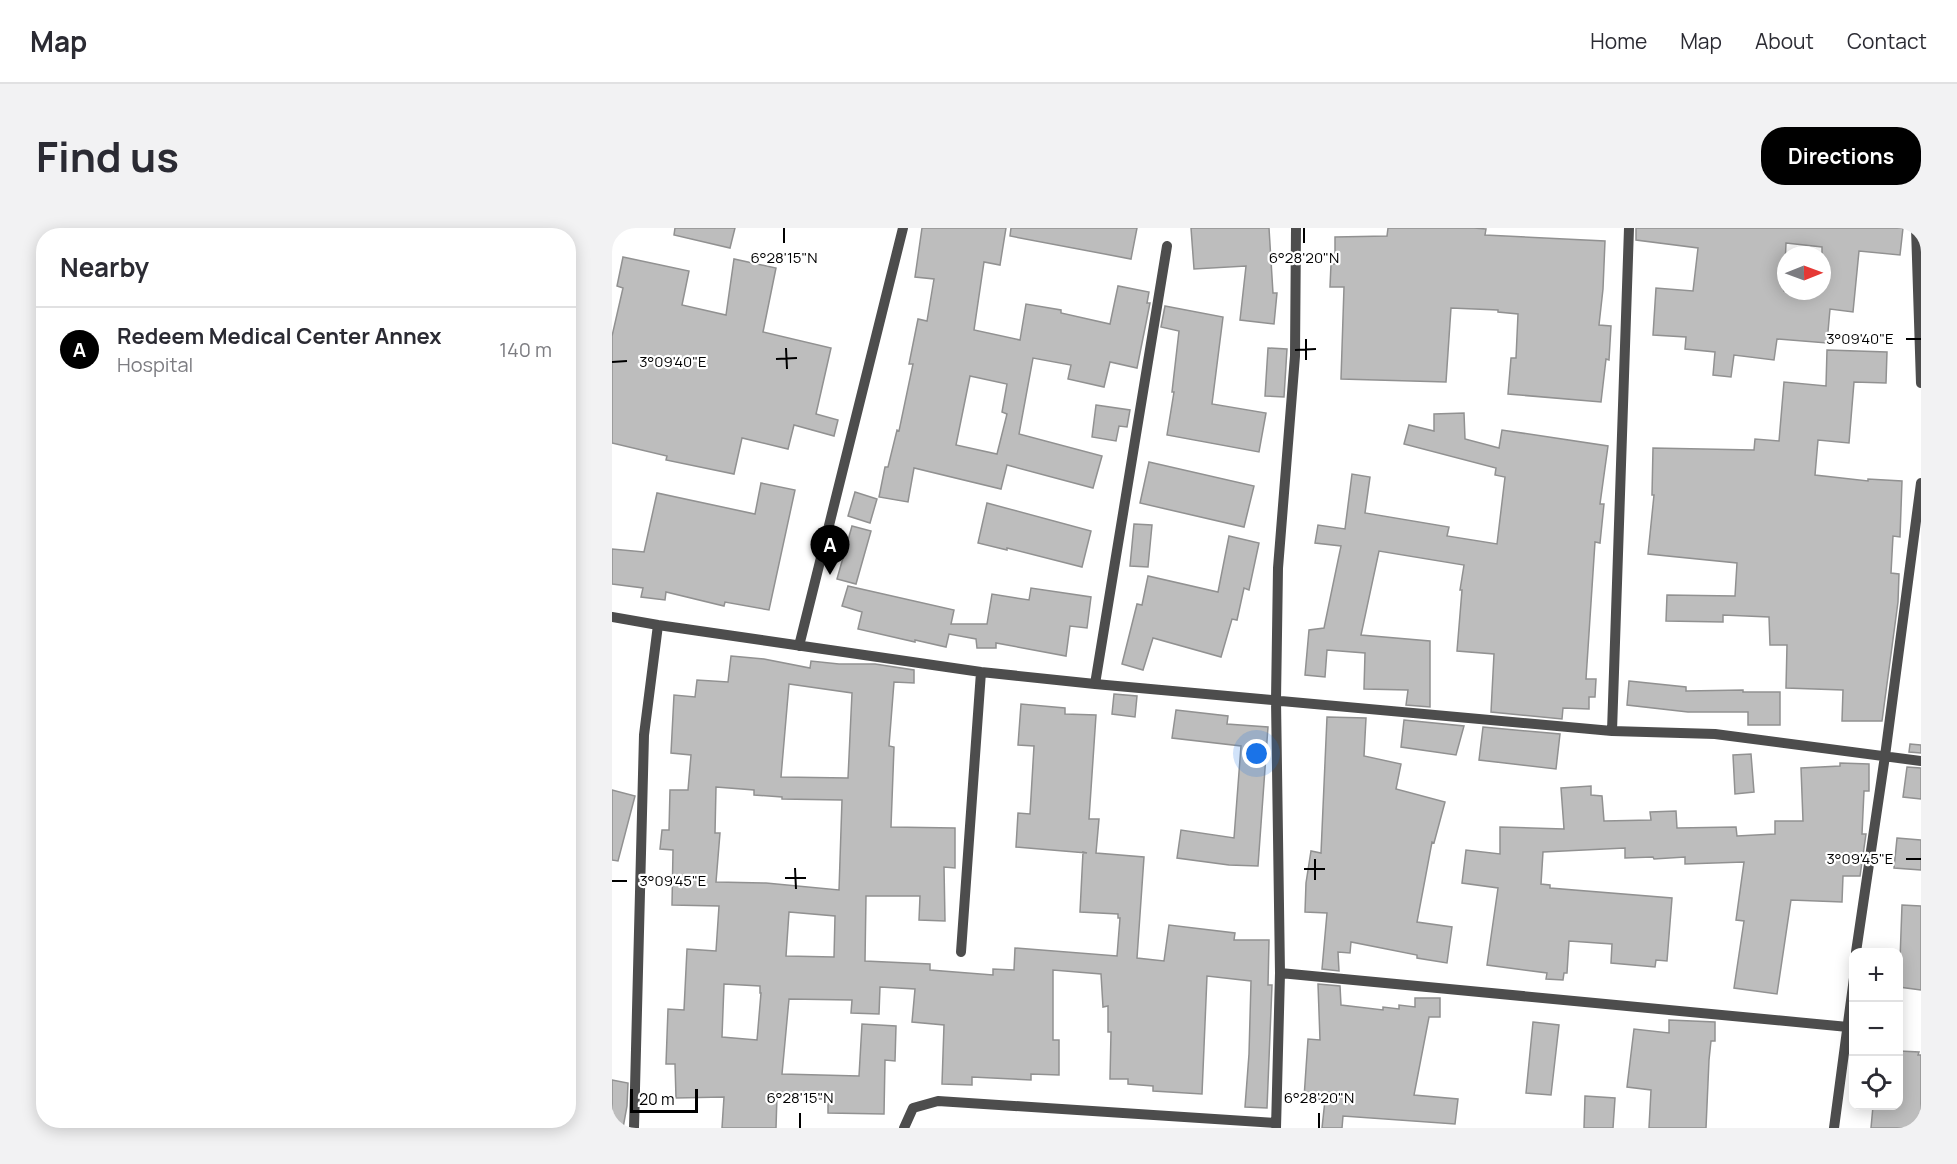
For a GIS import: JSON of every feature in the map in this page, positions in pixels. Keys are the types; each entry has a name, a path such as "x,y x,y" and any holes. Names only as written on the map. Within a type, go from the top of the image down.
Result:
{"street":[{"path":"799,646 903,228"},
{"path":"904,1128 914,1108 938,1101 1276,1126 1280,973 1276,700 1278,568 1295,357 1296,228"},
{"path":"1612,731 1629,228"},
{"path":"1916,228 1921,383"},
{"path":"1095,684 1167,246"},
{"path":"1857,948 1921,483"},
{"path":"612,617 981,672 1612,731 1715,734 1921,761"},
{"path":"634,1128 644,735 658,625"},
{"path":"961,952 981,672"},
{"path":"1280,973 1848,1028"},
{"path":"1833,1128 1851,1002"}],"building":[{"path":"675,228 735,228 730,248 674,235"},
{"path":"922,228 1006,228 1000,265 984,262 974,330 1020,340 1026,304 1061,310 1061,313 1110,324 1118,286 1149,292 1147,303 1150,303 1137,368 1110,362 1104,387 1068,379 1071,365 1033,358 1019,434 1102,456 1093,488 1007,465 1001,489 914,468 908,502 879,497 885,467 888,467 897,430 899,431 913,364 909,364 918,319 927,321 934,279 915,277","holes":["970,376 1007,384 1002,412 1007,414 997,454 956,445"]},
{"path":"1011,228 1137,228 1131,259 1010,236"},
{"path":"1191,228 1269,228 1273,293 1277,293 1274,324 1240,320 1246,266 1194,269"},
{"path":"1388,228 1474,228 1486,229 1485,235 1605,241 1599,325 1611,326 1609,360 1606,359 1601,402 1508,394 1511,358 1516,358 1518,314 1498,312 1498,310 1451,308 1446,382 1341,379 1344,287 1330,287 1331,264 1335,264 1335,237 1387,236"},
{"path":"1636,228 1903,228 1900,255 1859,251 1853,312 1830,309 1827,343 1777,339 1774,360 1734,355 1731,377 1713,375 1715,352 1685,349 1686,337 1653,335 1656,288 1693,291 1698,248 1636,240"},
{"path":"623,257 689,271 682,305 726,315 734,259 776,268 763,332 831,348 816,414 838,420 834,436 794,425 788,449 742,438 734,474 666,460 667,456 612,443 612,336 623,288 617,286"},
{"path":"1165,306 1223,317 1212,404 1266,413 1259,452 1167,435 1174,392 1172,392 1179,331 1161,327"},
{"path":"1268,348 1287,349 1284,397 1265,396"},
{"path":"1827,350 1887,352 1886,383 1854,382 1849,443 1818,440 1815,475 1868,481 1868,479 1902,481 1900,537 1893,536 1891,573 1899,574 1898,602 1882,721 1842,721 1843,690 1786,688 1787,645 1770,645 1769,617 1723,615 1723,622 1666,621 1667,595 1735,596 1737,563 1648,554 1654,495 1652,495 1653,448 1754,450 1755,439 1779,441 1784,382 1826,386"},
{"path":"1096,405 1130,410 1127,427 1119,426 1116,441 1092,437"},
{"path":"1464,413 1465,439 1499,448 1502,430 1608,446 1600,504 1604,504 1600,543 1595,542 1586,679 1596,679 1595,697 1589,697 1589,709 1563,708 1562,719 1491,712 1494,654 1457,651 1462,590 1460,590 1464,565 1379,551 1361,635 1430,641 1430,707 1406,705 1408,690 1364,689 1365,653 1327,650 1325,677 1305,675 1309,630 1324,628 1341,546 1315,543 1318,525 1345,529 1352,474 1370,477 1365,513 1449,527 1447,536 1497,544 1505,477 1495,475 1496,468 1404,444 1409,425 1434,431 1434,414"},
{"path":"1149,462 1254,486 1244,527 1140,503"},
{"path":"761,483 795,490 769,610 725,602 724,606 666,592 665,600 641,597 643,588 612,584 612,549 644,552 657,493 755,514"},
{"path":"855,492 877,499 870,523 848,516"},
{"path":"987,503 1091,531 1082,567 978,543"},
{"path":"1134,524 1152,525 1148,567 1130,566"},
{"path":"852,526 871,531 856,584 837,579"},
{"path":"1229,536 1259,543 1249,590 1244,588 1237,620 1232,619 1221,657 1153,638 1143,670 1122,664 1137,604 1142,605 1148,576 1218,592"},
{"path":"848,586 954,610 951,624 987,624 992,594 1029,600 1031,588 1091,597 1087,628 1070,626 1066,656 996,643 996,648 977,648 976,639 949,634 946,647 858,629 862,612 842,606"},
{"path":"731,656 764,659 810,668 811,661 875,664 914,670 914,683 894,682 889,746 894,747 891,827 955,828 955,868 944,867 945,921 919,920 920,896 866,896 865,961 930,964 930,970 993,975 993,969 1014,970 1015,948 1117,956 1120,918 1118,914 1080,912 1083,853 1016,847 1018,813 1030,814 1034,746 1018,745 1021,704 1065,708 1065,714 1096,715 1089,819 1099,819 1096,853 1144,857 1137,958 1164,961 1169,925 1235,933 1234,940 1269,940 1268,985 1272,985 1267,1108 1245,1107 1251,981 1207,976 1202,1094 1153,1091 1153,1086 1128,1084 1128,1079 1110,1079 1111,1032 1108,1032 1108,1006 1103,1007 1101,974 1053,970 1053,1040 1059,1040 1059,1075 1031,1074 1031,1080 972,1077 972,1085 942,1084 944,1025 912,1022 915,989 880,987 879,1014 851,1013 852,1000 789,999 782,1074 859,1076 862,1024 896,1026 895,1061 885,1060 884,1114 828,1113 828,1099 812,1099 812,1096 777,1096 776,1128 722,1128 724,1097 676,1098 675,1064 666,1064 668,1009 684,1010 687,949 716,951 719,906 672,905 673,850 660,849 662,830 669,830 670,790 688,790 691,755 671,753 674,695 695,697 697,680 728,682","holes":["789,684 852,693 848,778 781,777","716,787 754,790 754,795 782,797 782,799 842,800 839,890 766,883 716,882 720,833 715,833","789,912 835,916 834,957 786,956","724,984 760,986 757,1040 722,1037"]},
{"path":"1629,681 1686,687 1686,691 1780,692 1780,725 1748,725 1748,712 1688,712 1627,705"},
{"path":"1114,694 1137,696 1135,717 1112,714"},
{"path":"1176,710 1228,716 1227,724 1268,727 1258,866 1229,865 1177,858 1181,830 1234,838 1241,746 1172,738"},
{"path":"1327,717 1366,718 1364,756 1401,764 1396,789 1445,802 1434,843 1432,842 1417,922 1452,927 1447,963 1351,942 1350,953 1338,952 1339,971 1322,969 1327,913 1305,912 1306,883 1311,851 1321,853"},
{"path":"1404,720 1464,726 1456,755 1401,747"},
{"path":"1483,727 1560,734 1556,769 1479,760"},
{"path":"1910,744 1921,745 1921,753 1909,752"},
{"path":"1751,754 1754,792 1735,794 1733,755"},
{"path":"1840,763 1869,764 1869,791 1864,791 1862,834 1866,834 1860,876 1843,876 1842,902 1791,900 1777,994 1734,988 1744,921 1736,920 1744,862 1685,864 1685,857 1625,858 1625,848 1543,852 1541,884 1550,885 1550,888 1672,898 1667,961 1656,960 1655,967 1611,963 1612,944 1569,941 1567,973 1564,973 1563,980 1546,979 1547,973 1487,965 1498,888 1462,883 1466,850 1500,854 1500,827 1564,829 1561,788 1591,786 1591,795 1602,796 1604,821 1651,820 1650,812 1676,811 1677,828 1736,827 1737,836 1775,834 1775,821 1803,821 1801,768 1840,766"},
{"path":"1907,767 1921,768 1921,799 1903,797"},
{"path":"612,790 635,796 618,861 612,860"},
{"path":"1897,838 1921,840 1921,870 1894,868"},
{"path":"1902,905 1921,906 1921,990 1903,988 1903,948 1900,948"},
{"path":"1318,984 1340,986 1341,1005 1383,1010 1383,1007 1399,1009 1399,1005 1415,1007 1415,998 1440,998 1440,1017 1429,1017 1414,1095 1458,1099 1455,1124 1343,1116 1342,1128 1322,1128 1325,1100 1304,1098 1308,1039 1320,1040"},
{"path":"1669,1020 1715,1022 1715,1041 1711,1041 1709,1060 1706,1128 1649,1128 1651,1090 1627,1087 1634,1029 1669,1033"},
{"path":"1533,1022 1559,1025 1551,1095 1526,1093"},
{"path":"1903,1051 1919,1052 1918,1055 1921,1055 1921,1128 1871,1128 1873,1110 1903,1110"},
{"path":"612,1080 628,1083 623,1128 612,1128"},
{"path":"1585,1096 1615,1098 1613,1128 1584,1128"}],"place":[{"name":"Redeem Medical Center Annex","path":"830,575"}]}
